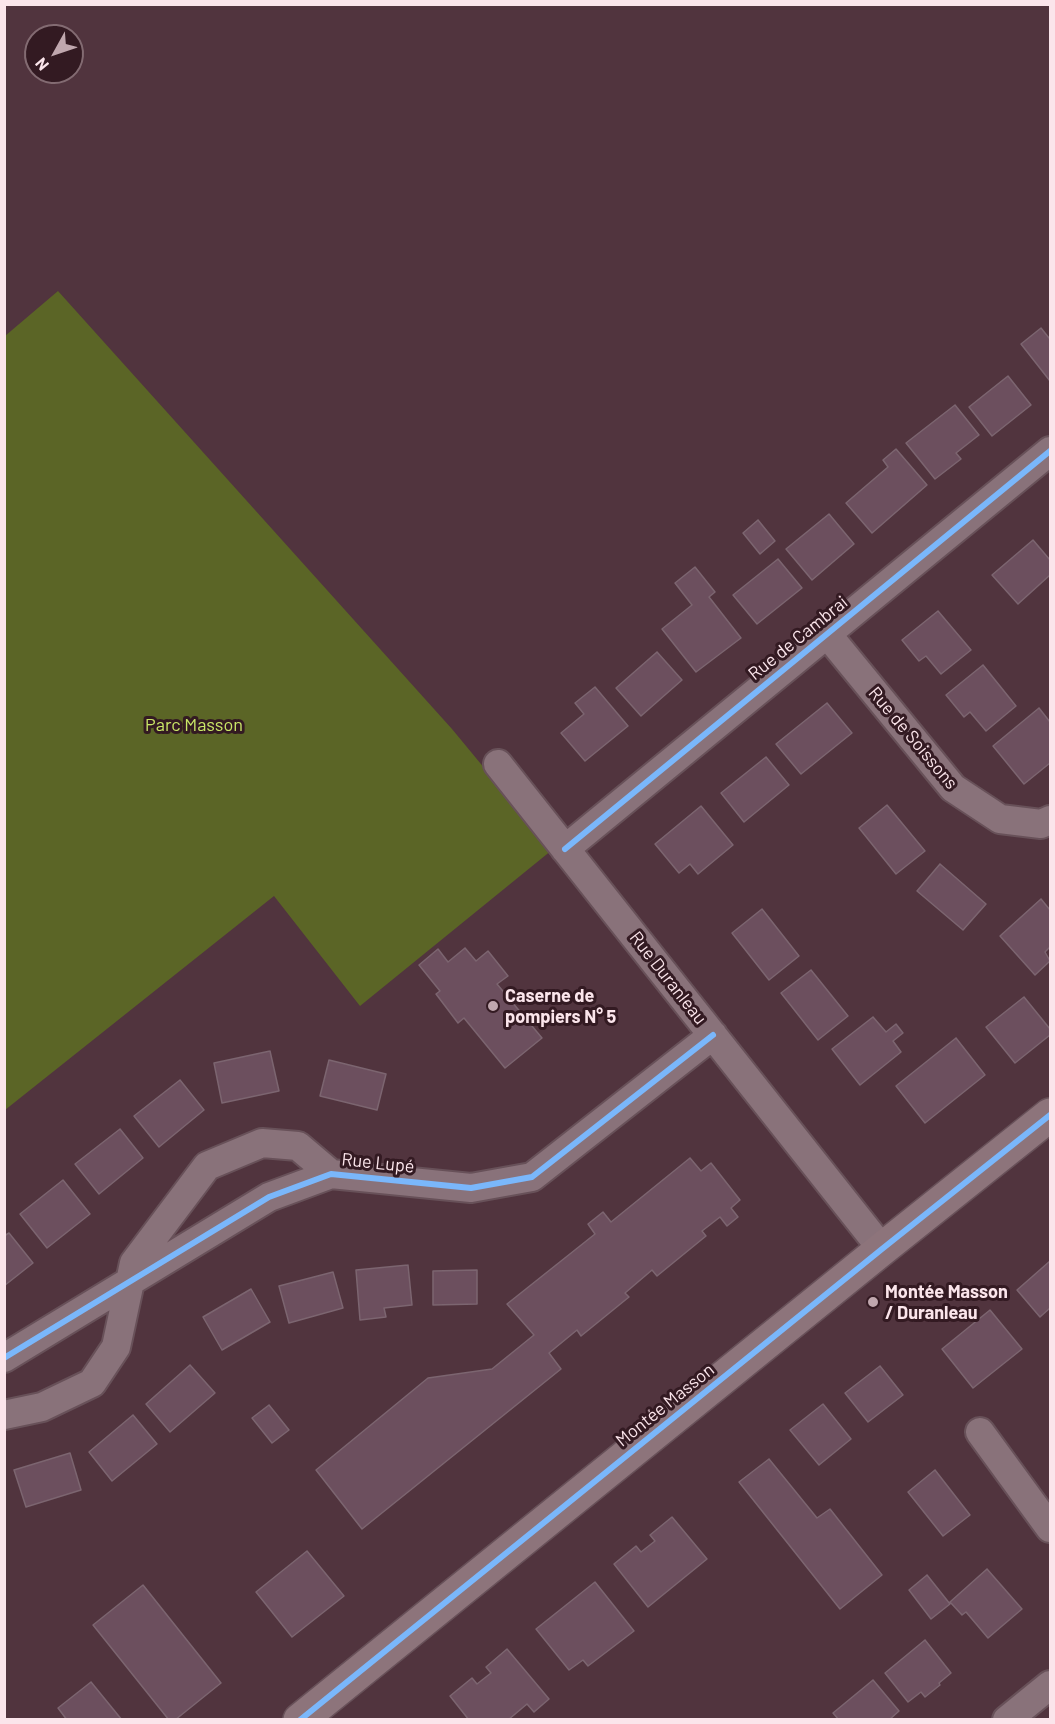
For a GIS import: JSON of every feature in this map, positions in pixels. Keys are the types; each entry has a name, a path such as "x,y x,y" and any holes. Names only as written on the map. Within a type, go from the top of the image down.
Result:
{"main road":[{"name":"Montée Masson","path":"300,1719 1050,1115"}],"street":[{"name":"Rue de Cambrai","path":"565,849 1050,451"},
{"name":"Rue de Soissons","path":"826,634 953,788 1000,819 1041,824 1050,820"},
{"name":"Rue Duranleau","path":"498,764 882,1249"},
{"name":"Rue Lupé","path":"4,1358 269,1197 331,1174 471,1188 532,1177 713,1035"},
{"name":"Rue Lupé","path":"4,1415 42,1407 92,1383 116,1347 134,1263 207,1166 262,1143 298,1146 331,1174"},
{"path":"980,1432 1050,1528"},
{"path":"1006,1719 1050,1685"}],"green space":[{"name":"Parc Masson","path":"58,291 452,729 552,850 360,1006 274,896 5,1110 5,336"}],"building":[{"path":"1041,328 1049,338 1050,336 1050,381 1021,344"},
{"path":"1008,376 1031,405 992,436 969,407"},
{"path":"955,405 979,435 956,453 961,459 935,479 906,443"},
{"path":"896,449 927,485 872,533 846,503 888,467 883,460"},
{"path":"829,514 854,544 812,580 786,549"},
{"path":"758,520 775,541 760,554 743,533"},
{"path":"1033,540 1050,560 1050,575 1018,604 992,575"},
{"path":"778,559 802,588 757,624 733,595"},
{"path":"695,567 715,592 709,597 741,638 696,672 662,629 692,605 675,583"},
{"path":"938,611 971,650 941,674 926,656 919,661 902,640"},
{"path":"657,652 682,680 641,716 616,688"},
{"path":"983,665 1016,706 986,731 970,712 964,717 946,695"},
{"path":"595,687 628,726 585,761 561,733 584,714 575,703"},
{"path":"827,703 852,733 801,774 776,744"},
{"path":"1039,708 1050,722 1050,763 1024,784 993,746"},
{"path":"766,757 789,785 744,822 721,793"},
{"path":"887,805 925,851 896,874 859,828"},
{"path":"701,806 733,845 698,874 690,864 679,873 655,844"},
{"path":"940,864 986,904 963,930 917,891"},
{"path":"1041,899 1050,910 1050,947 1045,952 1050,961 1035,975 1000,936"},
{"path":"762,909 799,956 769,980 732,933"},
{"path":"465,948 476,961 488,951 508,976 497,984 542,1038 505,1068 464,1018 458,1023 436,994 440,991 419,965 438,949 448,962"},
{"path":"811,970 848,1016 818,1040 781,993"},
{"path":"1024,997 1050,1029 1050,1035 1015,1063 986,1027"},
{"path":"873,1017 886,1032 896,1024 903,1033 893,1041 901,1052 860,1085 832,1049"},
{"path":"956,1038 985,1075 925,1123 896,1086"},
{"path":"270,1051 279,1091 222,1103 214,1063"},
{"path":"329,1060 386,1074 377,1110 320,1096"},
{"path":"180,1080 204,1110 159,1147 134,1116"},
{"path":"120,1129 143,1158 99,1194 75,1164"},
{"path":"690,1158 701,1171 711,1163 740,1200 731,1208 738,1217 727,1226 720,1217 702,1231 706,1236 657,1276 652,1270 625,1293 629,1297 581,1336 577,1330 549,1353 561,1369 362,1529 316,1470 428,1378 492,1369 534,1335 507,1304 595,1234 588,1224 603,1212 611,1222"},
{"path":"63,1180 90,1214 47,1248 20,1214"},
{"path":"9,1233 33,1263 4,1286 4,1236"},
{"path":"1050,1261 1050,1308 1040,1317 1017,1290"},
{"path":"408,1265 412,1305 384,1308 386,1317 360,1320 356,1270"},
{"path":"477,1270 477,1304 433,1305 433,1271"},
{"path":"333,1272 343,1308 289,1323 279,1286"},
{"path":"251,1289 270,1322 222,1350 203,1317"},
{"path":"990,1310 1022,1349 973,1388 942,1349"},
{"path":"190,1365 215,1393 170,1432 146,1404"},
{"path":"880,1366 903,1395 868,1422 845,1393"},
{"path":"823,1404 851,1439 819,1465 790,1430"},
{"path":"269,1405 289,1430 272,1443 252,1418"},
{"path":"133,1415 157,1444 112,1481 89,1452"},
{"path":"70,1453 81,1490 26,1507 14,1470"},
{"path":"769,1459 817,1518 830,1509 882,1575 840,1609 739,1482"},
{"path":"935,1470 970,1515 943,1536 908,1492"},
{"path":"672,1517 707,1559 648,1607 614,1564 636,1546 641,1552 655,1541 650,1535"},
{"path":"307,1551 344,1596 292,1637 256,1592"},
{"path":"987,1569 1022,1609 988,1638 966,1612 962,1615 950,1602"},
{"path":"927,1575 950,1604 931,1619 909,1590"},
{"path":"595,1582 634,1631 588,1666 583,1660 569,1670 536,1629"},
{"path":"143,1585 221,1683 175,1720 169,1720 93,1625"},
{"path":"925,1640 951,1673 925,1697 921,1692 908,1702 885,1673"},
{"path":"507,1649 549,1699 534,1712 527,1704 508,1720 469,1720 450,1696 472,1678 477,1684 491,1673 486,1667"},
{"path":"873,1680 899,1711 889,1720 839,1720 833,1713"},
{"path":"91,1682 122,1720 67,1720 58,1708"}],"cycle path":[{"path":"565,849 1050,451"},
{"path":"4,1358 269,1197 331,1174 471,1188 532,1177 713,1035"},
{"path":"300,1720 1050,1115"}],"place":[{"name":"Caserne de pompiers N° 5","path":"493,1006"},
{"name":"Montée Masson / Duranleau","path":"873,1302"}]}
